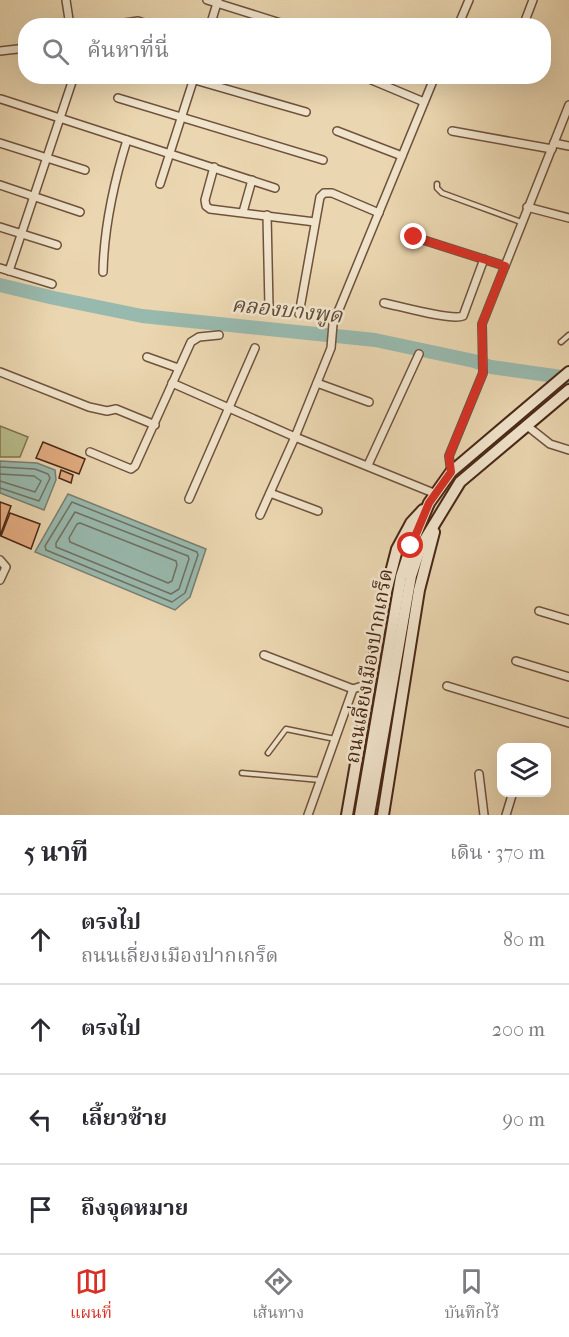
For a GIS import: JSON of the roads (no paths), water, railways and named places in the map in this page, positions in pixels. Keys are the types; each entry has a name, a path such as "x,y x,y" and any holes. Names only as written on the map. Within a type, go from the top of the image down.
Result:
{"main road":[{"name":"ถนนเลี่ยงเมืองปากเกร็ด","path":"369,815 401,577 411,546 433,498 451,472 569,372"},
{"name":"ถนนเลี่ยงเมืองปากเกร็ด","path":"359,815 411,576 421,546 460,482 569,390"},
{"path":"359,815 348,809 386,592 397,549 411,523 433,498"},
{"path":"376,815 384,810 418,590 438,517"}],"street":[{"path":"66,0 69,18"},
{"path":"207,0 266,18"},
{"path":"461,18 469,0"},
{"path":"526,18 533,0"},
{"path":"213,18 218,2"},
{"path":"0,51 18,49"},
{"path":"9,271 72,84"},
{"path":"160,184 192,84"},
{"path":"214,84 306,112"},
{"path":"381,84 424,102"},
{"path":"260,515 331,348 333,324 432,84"},
{"path":"118,98 323,160"},
{"path":"1,99 275,188"},
{"path":"451,472 449,456 483,373 482,324 527,207 566,121 569,105"},
{"path":"337,131 402,156"},
{"path":"452,131 553,146 569,146"},
{"path":"103,272 103,252 116,175 127,140"},
{"path":"0,143 85,170"},
{"path":"214,167 205,200 206,206 210,209 315,222"},
{"path":"243,212 252,180"},
{"path":"0,185 80,212"},
{"path":"299,314 320,197 324,193 332,193 379,213"},
{"path":"527,207 569,218"},
{"path":"267,215 269,307"},
{"path":"0,227 57,245"},
{"path":"414,237 505,266"},
{"path":"384,303 458,318 463,316 484,259"},
{"path":"0,268 52,284"},
{"path":"90,452 132,470 178,368 194,339 219,335"},
{"path":"189,499 255,348"},
{"path":"368,465 419,354"},
{"path":"147,357 178,368"},
{"path":"0,372 89,407 107,411 116,409 154,425"},
{"path":"317,382 369,402"},
{"path":"172,383 295,437 368,465 433,498"},
{"path":"526,425 550,444 569,450"},
{"path":"270,493 318,511"},
{"path":"0,560 6,567 0,580"},
{"path":"539,611 569,620"},
{"path":"264,655 353,689 370,686"},
{"path":"516,661 569,677"},
{"path":"447,686 569,723"},
{"path":"308,815 353,689"},
{"path":"479,774 484,815"},
{"path":"506,815 511,797"}],"lane":[{"path":"437,184 442,194 521,222"},
{"path":"561,342 569,335"},
{"path":"268,753 286,729 335,739"},
{"path":"242,774 321,780"}],"water":[{"path":"0,461 37,463 55,470 56,480 44,510 0,493"},
{"path":"68,494 206,549 190,597 175,610 35,552"}],"waterway":[{"name":"คลองบางพูด","path":"0,285 142,316 375,340 474,361 491,367 569,378"}]}
